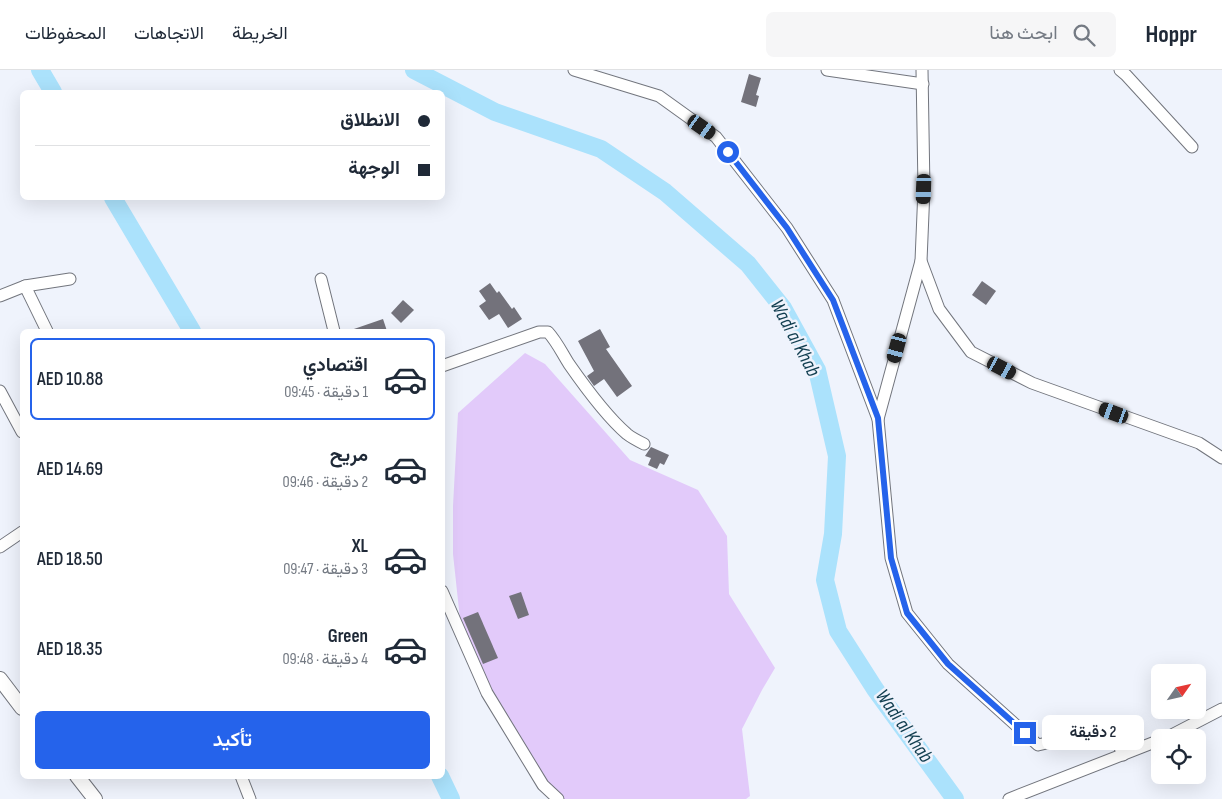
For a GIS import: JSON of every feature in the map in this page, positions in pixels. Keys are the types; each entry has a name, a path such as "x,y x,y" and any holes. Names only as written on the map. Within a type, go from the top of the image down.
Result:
{"main road":[{"path":"0,679 20,705"},
{"path":"79,779 95,799"}],"street":[{"path":"574,70 659,96 716,137 787,228 833,300 878,418 891,558 907,613 948,664 1038,745 1112,728 1123,755"},
{"path":"827,70 923,84"},
{"path":"878,418 921,261 924,189 922,70"},
{"path":"1120,70 1192,147"},
{"path":"921,261 939,309 971,352 1032,383 1199,443 1222,458"},
{"path":"0,296 25,286 70,279"},
{"path":"321,279 334,329"},
{"path":"25,286 46,329"},
{"path":"445,365 539,332 548,332 593,396 628,435 644,444"},
{"path":"0,391 20,428"},
{"path":"0,547 20,533"},
{"path":"445,598 487,693 543,785 558,799"},
{"path":"1183,729 1222,709"},
{"path":"1010,799 1151,744"},
{"path":"242,779 250,799"}],"shaded area":[{"path":"525,353 545,364 630,460 698,490 727,536 729,594 775,668 742,729 750,796 746,799 554,799 483,692 460,619 453,554 453,506 458,413"}],"building":[{"path":"749,74 761,78 756,95 759,96 756,107 741,102"},
{"path":"982,281 996,291 986,305 972,295"},
{"path":"490,283 497,293 499,291 512,309 514,307 522,319 508,328 499,314 489,320 479,306 486,301 479,291"},
{"path":"403,300 414,310 401,323 391,313"},
{"path":"383,319 386,329 354,329"},
{"path":"600,329 610,347 606,349 632,386 617,397 604,379 594,386 587,376 594,371 578,341"},
{"path":"651,447 669,455 664,465 660,463 657,469 648,465 651,458 645,456"},
{"path":"521,592 529,615 518,619 509,596"},
{"path":"478,612 498,658 483,664 463,618"}],"waterway":[{"path":"40,70 52,90"},
{"name":"Wadi al Khab","path":"414,70 495,112 601,149 665,192 748,264 783,308 817,370 837,456 833,534 825,580 838,631 875,689 955,799"},
{"path":"114,200 191,329"},
{"path":"441,779 451,799"}],"route":[{"path":"728,152 787,228 833,300 878,418 891,558 907,613 948,664 1025,733"}]}
